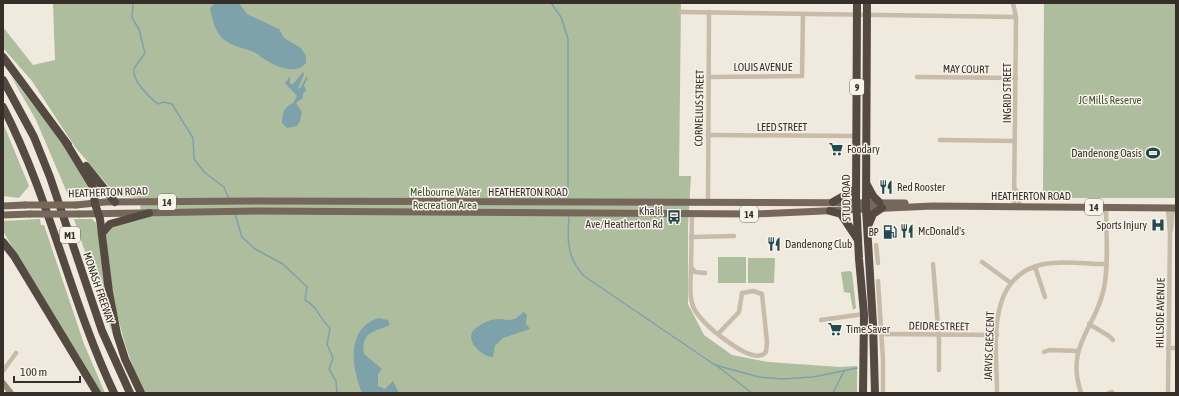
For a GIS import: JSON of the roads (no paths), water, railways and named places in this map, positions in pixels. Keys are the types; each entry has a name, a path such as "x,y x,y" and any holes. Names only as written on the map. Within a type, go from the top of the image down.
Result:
{"highway":[{"name":"STUD ROAD","path":"857,3 856,189 858,240 864,314 863,393"},
{"name":"STUD ROAD","path":"867,3 866,206 867,227 873,254 875,393"},
{"path":"3,57 65,141 115,202"},
{"name":"MONASH FREEWAY","path":"3,80 34,137 48,170 102,331 130,393"},
{"name":"M1","path":"3,107 39,186 83,319 114,393"},
{"path":"65,141 92,183 95,204 99,214 116,334 125,360 141,393"},
{"path":"866,184 873,196 881,205 873,214 867,227"},
{"path":"856,189 831,207 840,214 858,240"},
{"path":"102,233 110,224 149,213"},
{"path":"3,235 14,256 97,393"},
{"path":"3,242 14,256"}],"main road":[{"name":"HEATHERTON ROAD","path":"3,206 76,205 115,202 256,201 692,203 831,207"},
{"path":"692,203 692,214"},
{"path":"708,204 708,214"},
{"name":"HEATHERTON ROAD","path":"3,215 220,211 755,214 831,207 881,205 1172,208"}],"street":[{"name":"INGRID STREET","path":"1013,3 1016,17 1015,184 1017,206"},
{"path":"682,12 803,14 857,13 867,16 1016,17"},
{"name":"CORNELIUS STREET","path":"708,204 709,12"},
{"name":"LOUIS AVENUE","path":"709,77 802,76 803,14"},
{"name":"MAY COURT","path":"917,77 1016,78"},
{"name":"LEED STREET","path":"708,135 857,136"},
{"path":"940,140 1015,140"},
{"path":"1081,393 1078,383 1078,351 1101,299 1105,279 1106,207"},
{"name":"HILLSIDE AVENUE","path":"1168,393 1170,233 1172,208"},
{"path":"692,214 690,300 691,307 703,322 718,334 744,352 755,356 763,355 766,352 767,342 762,294 753,291 742,293 739,312 718,334"},
{"path":"691,237 734,236"},
{"path":"876,245 873,254 878,263"},
{"path":"982,262 1010,283"},
{"name":"JARVIS CRESCENT","path":"997,393 998,307 1010,283 1023,272 1035,266 1051,263 1105,264"},
{"path":"934,264 939,370"},
{"path":"1035,266 1046,297"},
{"path":"691,268 695,272 706,273"},
{"path":"878,281 883,393"},
{"path":"821,320 864,314"},
{"path":"1089,324 1113,340"},
{"name":"DEIDRE STREET","path":"881,334 997,335"},
{"path":"1168,348 1176,348"},
{"path":"1044,352 1049,350 1078,351"},
{"path":"3,371 16,353"},
{"path":"3,383 11,393"}],"water":[{"path":"215,3 239,3 247,14 279,29 284,38 301,48 306,56 306,63 296,69 279,67 253,52 226,41 218,33 213,20 210,8"},
{"path":"303,72 304,74 298,89 301,87 306,77 308,78 304,85 306,90 303,94 303,98 296,103 302,112 300,121 297,126 287,128 282,123 282,116 287,106 293,103 297,96 285,83 290,76 290,84 293,84"},
{"path":"524,312 527,315 526,324 530,329 503,338 495,346 493,357 483,354 472,342 472,332 478,326 493,320 514,319"},
{"path":"378,318 388,320 390,325 367,336 364,346 364,354 382,369 378,374 378,386 385,389 393,381 399,393 362,393 358,383 354,361 356,340 360,331 367,324"}],"waterway":[{"path":"133,3 132,18 139,29 145,53 135,67 134,71 137,82 158,104 163,102 172,104 193,138 194,159 205,173 224,187 229,199"},
{"path":"551,3 561,17 568,39 568,197"},
{"path":"235,214 242,237 255,249 283,264 307,287 305,300 313,306 323,321 330,328 327,344 333,358 329,369 336,381 337,393"},
{"path":"569,217 569,248 574,262 584,276 715,365 759,377 782,379 813,377 857,368"},
{"path":"717,366 752,393"},
{"path":"833,393 844,371"}],"place":[{"name":"Foodary","path":"836,149"},
{"name":"Dandenong Oasis","path":"1153,153"},
{"name":"Red Rooster","path":"886,187"},
{"name":"Khalil Ave/Heatherton Rd","path":"674,217"},
{"name":"Sports Injury","path":"1158,225"},
{"name":"McDonald's","path":"907,231"},
{"name":"BP","path":"890,232"},
{"name":"Dandenong Club","path":"774,244"},
{"name":"Time Saver","path":"835,329"}],"park label":[{"name":"JC Mills Reserve","path":"1110,100"},
{"name":"Melbourne Water Recreation Area","path":"445,198"}]}
